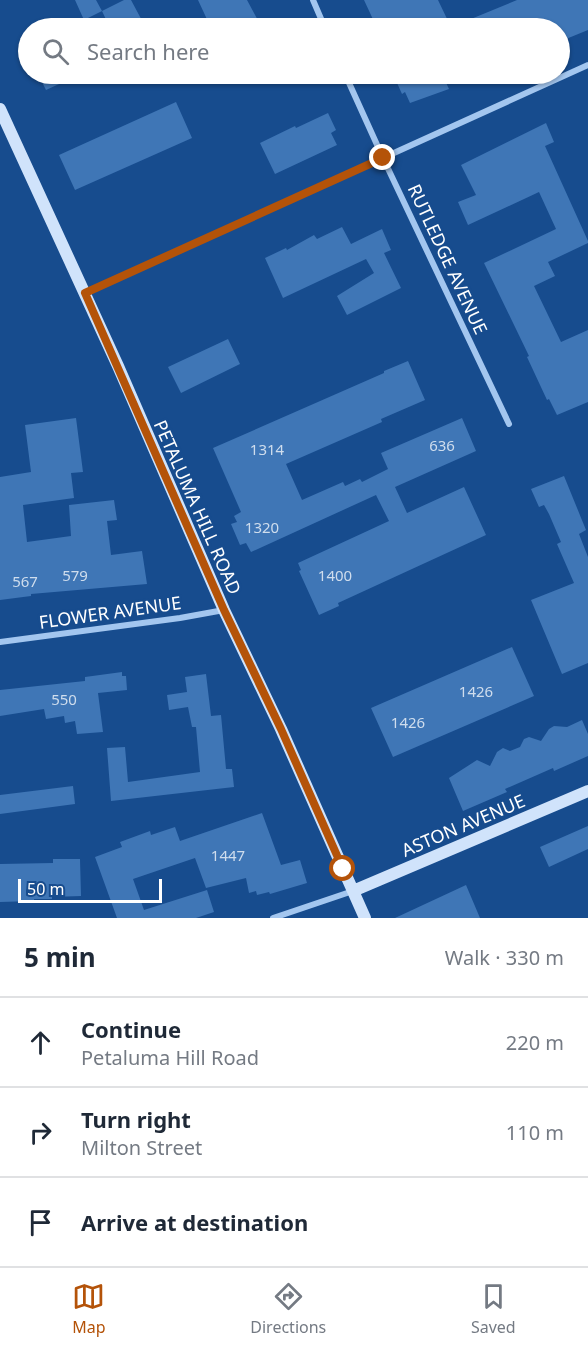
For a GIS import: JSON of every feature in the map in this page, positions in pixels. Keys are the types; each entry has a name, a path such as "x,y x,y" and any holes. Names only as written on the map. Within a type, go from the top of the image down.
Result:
{"main road":[{"name":"PETALUMA HILL ROAD","path":"0,109 85,293 224,610 281,729 364,918"},
{"name":"ASTON AVENUE","path":"353,891 588,791"}],"street":[{"path":"313,0 321,18"},
{"path":"570,73 588,65"},
{"name":"RUTLEDGE AVENUE","path":"350,84 509,424"},
{"path":"85,293 546,84"},
{"name":"FLOWER AVENUE","path":"0,642 224,610"},
{"path":"273,918 353,891"}],"building":[{"path":"75,0 96,0 102,11 83,18"},
{"path":"124,0 131,0 141,18 105,18 102,11"},
{"path":"198,0 247,0 257,18 206,18"},
{"path":"364,0 438,0 447,18 372,18"},
{"path":"517,0 588,0 588,30 570,37 570,18 473,18"},
{"path":"43,84 59,84 46,90"},
{"path":"398,84 447,84 449,89 410,103 405,92 402,94"},
{"path":"176,102 192,138 75,190 59,155"},
{"path":"328,113 336,130 331,133 337,145 275,174 260,143"},
{"path":"546,123 554,142 545,146 588,241 548,262 555,276 534,286 561,342 588,330 588,402 557,415 549,399 547,400 527,357 529,356 484,263 556,229 539,192 468,225 458,202 476,195 461,165"},
{"path":"342,227 351,244 382,229 391,250 384,253 401,288 347,315 337,296 374,273 366,259 283,298 265,258 286,248 287,250 314,235 317,239"},
{"path":"228,339 240,364 181,393 168,367"},
{"path":"408,361 425,400 381,419 382,422 286,464 302,500 343,482 345,486 360,479 362,482 388,469 381,453 462,418 476,451 395,487 407,513 464,487 486,535 338,603 339,606 319,615 299,571 301,570 298,563 389,521 376,495 251,552 246,543 240,545 231,524 237,522 234,516 241,512 213,448"},
{"path":"76,418 83,472 71,473 74,498 23,505 27,542 71,536 69,505 114,500 117,520 107,521 111,555 142,551 147,584 31,594 31,596 0,600 0,477 31,472 25,425"},
{"path":"564,476 586,530 579,534 588,557 588,663 562,674 531,600 574,583 557,544 561,542 549,514 544,505 539,507 531,489"},
{"path":"512,647 534,696 393,757 371,708"},
{"path":"122,672 122,676 126,676 127,690 98,693 103,732 77,734 75,721 65,723 64,716 46,719 44,709 0,716 0,690 85,681 85,677"},
{"path":"206,674 211,716 221,715 226,769 232,769 234,787 111,801 107,748 125,747 128,782 200,772 196,727 192,727 188,707 169,710 167,695 187,692 185,677"},
{"path":"582,720 588,734 588,756 505,789 507,792 463,811 449,778 477,760 490,766 497,752 503,748 510,751 520,747 524,739 529,737 541,741 549,729 554,726 567,727"},
{"path":"73,786 75,804 0,814 0,795"},
{"path":"262,813 281,865 300,860 307,883 270,894 269,892 257,895 256,891 249,893 246,878 206,888 195,858 133,879 144,910 207,890 214,912 196,918 117,918 95,857 122,847 120,842 150,831 151,835 175,827 180,841"},
{"path":"588,826 588,849 549,867 540,847"},
{"path":"53,859 80,859 81,896 0,902 0,864 53,863"},
{"path":"466,885 480,918 395,918"}],"route":[{"path":"343,869 281,729 224,610 85,293 383,158"}]}
